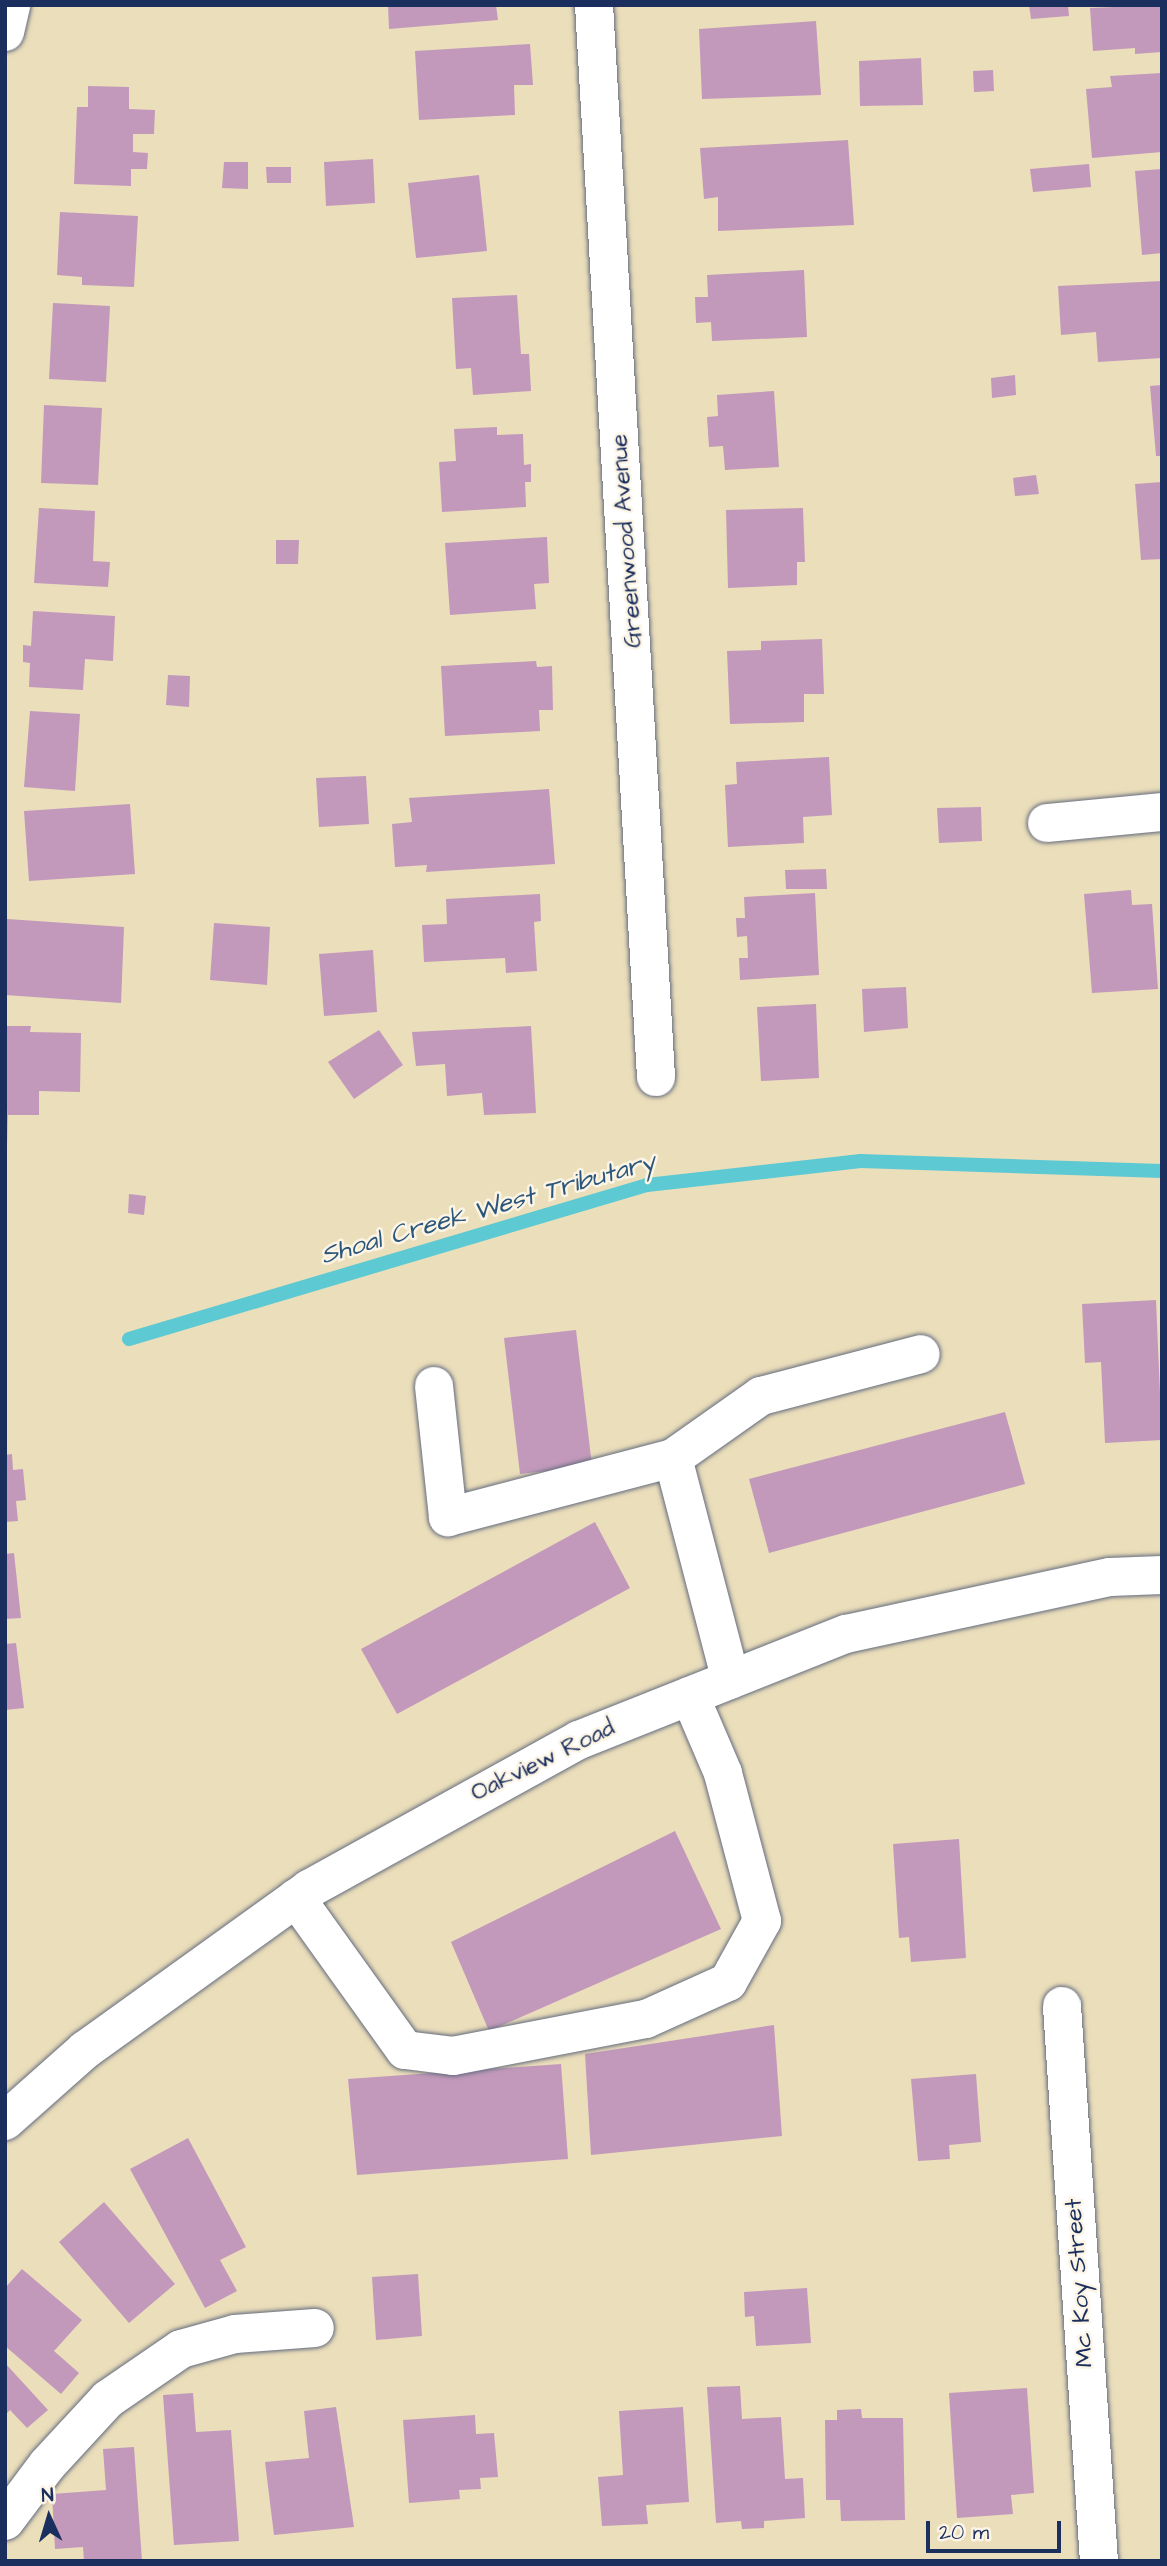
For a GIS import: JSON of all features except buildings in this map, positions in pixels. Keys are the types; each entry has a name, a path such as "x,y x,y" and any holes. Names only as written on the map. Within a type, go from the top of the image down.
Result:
{"street":[{"path":"5,32 11,5"},
{"name":"Greenwood Avenue","path":"594,5 656,1077"},
{"path":"1047,823 1162,812"},
{"path":"434,1386 448,1517 673,1458 761,1396 921,1354"},
{"path":"673,1458 731,1680"},
{"name":"Oakview Road","path":"5,2121 85,2050 296,1898 462,1801 579,1740 846,1634 1110,1577 1162,1575"},
{"path":"296,1898 405,2050 453,2056 646,2019 727,1982 762,1921 723,1773 690,1696"},
{"name":"Mc Koy Street","path":"1062,2006 1099,2561"},
{"path":"5,2521 47,2465 108,2399 181,2349 235,2334 315,2328"}],"waterway":[{"name":"Shoal Creek West Tributary","path":"129,1339 647,1185 861,1161 1162,1171"}]}
